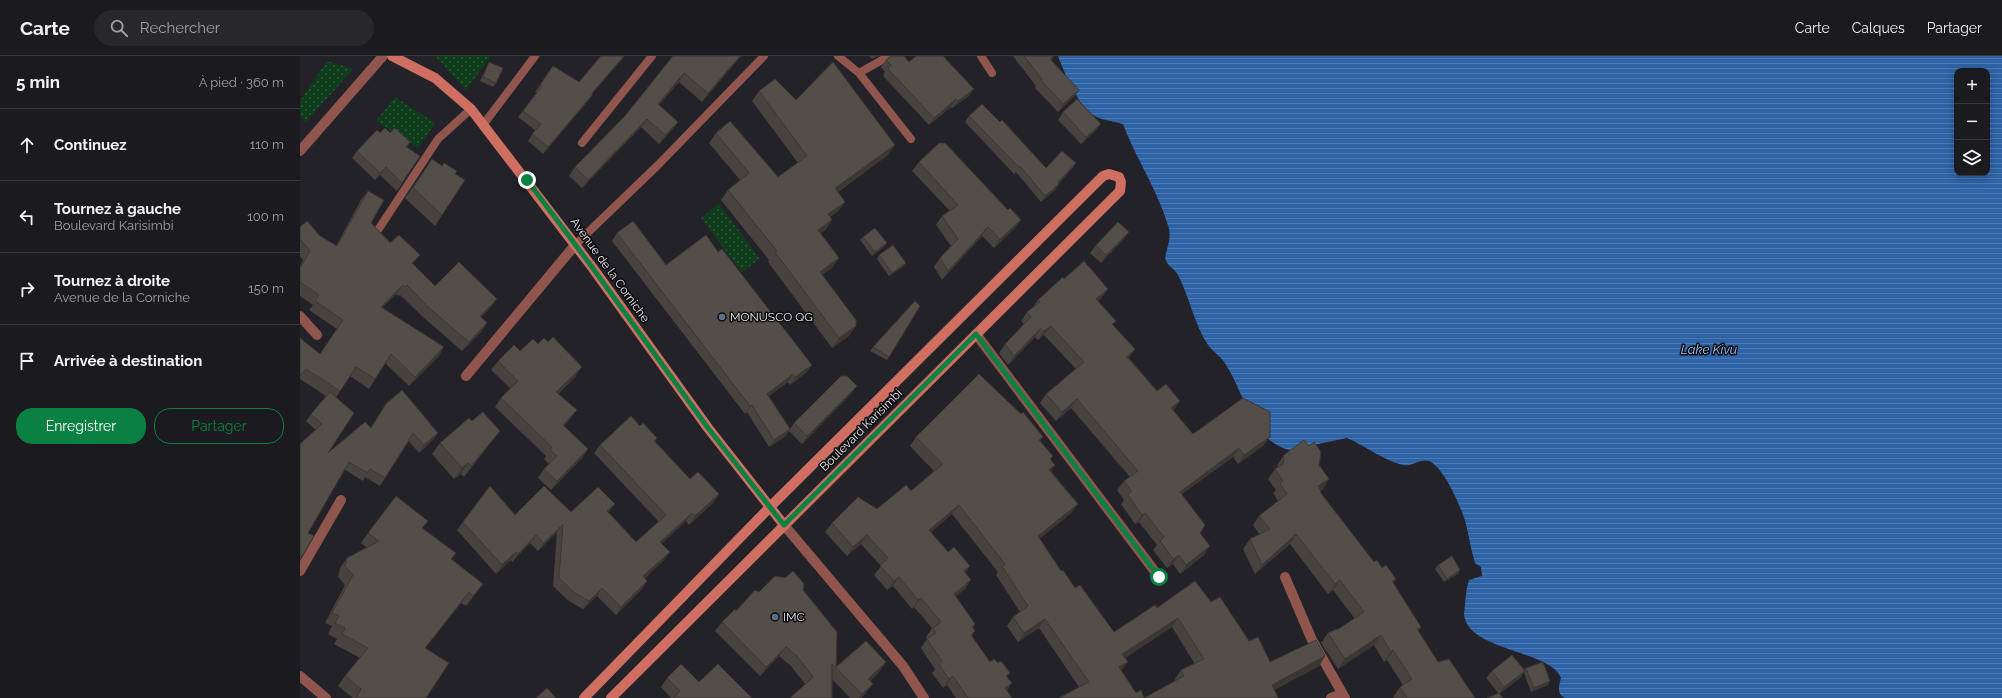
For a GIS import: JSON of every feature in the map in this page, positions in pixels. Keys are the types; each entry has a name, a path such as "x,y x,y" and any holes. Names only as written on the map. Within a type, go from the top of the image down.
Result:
{"street":[{"path":"300,151 382,56"},
{"name":"Avenue de la Corniche","path":"392,56 435,78 471,109 575,245 708,428 784,525"},
{"name":"Boulevard Karisimbi","path":"611,698 1120,190 1121,182 1119,178 1109,174 1103,176 770,507"},
{"path":"466,376 575,245"},
{"path":"300,316 317,335"},
{"path":"976,334 1159,577"},
{"path":"300,571 341,500"},
{"path":"584,698 770,507"},
{"path":"784,525 899,661 924,698"},
{"path":"1285,577 1312,640 1343,696 1331,698"},
{"path":"300,676 325,698"}],"lane":[{"path":"483,125 535,56"},
{"path":"582,143 652,56"},
{"path":"575,245 658,165 764,56"},
{"path":"838,56 859,73 911,139"},
{"path":"859,73 889,56"},
{"path":"981,56 992,73"},
{"path":"374,236 438,139 471,109"}],"green space":[{"path":"435,56 491,56 466,90"},
{"path":"327,61 353,69 306,122 300,117 300,101"},
{"path":"395,97 435,123 418,148 376,121"},
{"path":"719,204 760,259 742,272 701,218"}],"water":[{"name":"Lake Kivu","path":"1058,56 2002,56 2002,698 1565,698 1559,692 1561,678 1554,669 1543,662 1482,638 1471,630 1464,616 1466,592 1469,580 1482,576 1481,567 1475,563 1466,524 1452,489 1441,471 1435,465 1426,460 1410,465 1395,463 1347,438 1289,450 1276,445 1266,437 1257,426 1224,362 1210,348 1203,337 1178,275 1166,261 1165,258 1170,234 1165,215 1123,124 1101,119 1090,113 1080,102 1067,78"}],"building":[{"path":"601,56 624,56 548,147 532,134 541,124 523,111 542,86 540,85 553,66 579,82"},
{"path":"673,56 740,56 708,93 684,73 658,104 678,122 665,135 647,119 588,180 575,167 625,116"},
{"path":"891,56 904,56 909,62 916,56 943,56 974,89 958,101 956,99 934,118 888,69 891,65 886,60"},
{"path":"1024,56 1054,56 1050,59 1079,90 1063,104 1041,80 1042,79"},
{"path":"489,62 503,68 496,83 483,77"},
{"path":"833,62 895,145 835,188 845,202 828,214 832,220 818,230 839,258 820,272 856,320 856,326 839,338 775,252 777,251 728,190 749,173 716,133 730,121 778,177 807,156 759,91 775,79 796,100"},
{"path":"1077,99 1101,124 1086,137 1063,112"},
{"path":"982,104 1000,122 1002,120 1046,168 1062,151 1076,163 1058,182 1059,184 1045,196 1020,166 1019,167 969,116"},
{"path":"385,128 390,133 395,128 410,142 406,147 420,156 402,183 386,167 380,173 357,151 377,130 380,133"},
{"path":"939,143 945,143 1008,210 1010,208 1021,220 1000,239 988,227 948,271 940,258 958,239 942,216 958,205 919,162"},
{"path":"432,159 442,166 444,163 457,171 455,174 465,180 442,215 413,188"},
{"path":"368,191 384,200 371,223 390,243 399,235 420,255 412,263 435,286 459,262 497,299 480,316 487,323 469,342 428,307 407,285 405,287 403,285 381,307 444,347 415,377 391,354 375,379 356,367 340,391 306,369 300,376 300,338 320,354 343,320 315,301 319,295 300,282 300,268 310,251 300,239 300,227 307,221 320,236 337,246"},
{"path":"633,221 666,265 706,235 718,252 722,249 812,365 795,377 793,374 767,394 790,429 774,440 752,405 750,406 617,233"},
{"path":"1118,222 1129,232 1106,255 1096,245"},
{"path":"875,228 887,243 875,252 863,237"},
{"path":"893,245 906,263 892,273 879,255"},
{"path":"1084,261 1108,289 1096,299 1116,321 1112,324 1135,349 1127,357 1157,391 1166,384 1180,401 1171,408 1193,434 1243,398 1270,412 1270,437 1244,455 1239,448 1180,492 1205,525 1200,533 1210,546 1186,565 1179,555 1173,559 1160,541 1164,537 1145,513 1142,515 1128,495 1131,491 1124,481 1138,471 1077,399 1062,412 1046,394 1084,362 1051,326 1044,331 1041,328 1014,356 1005,344 1031,317 1027,312 1040,302 1038,300 1063,277 1064,279"},
{"path":"915,301 920,306 889,357 873,347"},
{"path":"553,337 582,367 556,392 577,410 563,425 588,449 557,481 544,469 557,456 550,450 552,447 501,398 518,381 498,361 514,345 520,351 533,339 538,344 544,338 548,342"},
{"path":"979,374 1021,414 1023,412 1043,437 1039,440 1053,456 1050,459 1055,465 1049,470 1078,504 1038,536 1061,571 1063,570 1075,588 1080,585 1114,632 1155,605 1157,608 1195,581 1211,602 1220,597 1249,641 1258,637 1270,662 1316,640 1325,656 1272,685 1278,698 1144,698 1059,698 1089,682 1045,619 1024,633 1013,617 1028,606 1002,566 1005,564 959,505 929,530 948,552 954,547 970,566 964,571 971,580 954,594 975,624 972,627 975,631 971,635 990,662 994,659 998,663 1001,661 1010,673 1006,676 1012,683 1005,688 1012,698 968,698 953,676 949,679 939,664 942,661 927,639 936,633 933,628 941,622 921,598 918,600 899,577 894,581 880,566 888,558 867,535 853,547 832,523 858,497 877,509 906,485 911,491 943,464 916,437","holes":["1178,618 1204,659 1181,670 1184,676 1144,698 1141,690 1136,693 1119,667 1128,662 1122,654"]},
{"path":"841,376 847,376 857,386 807,436 794,423"},
{"path":"402,390 438,433 424,445 413,433 385,478 370,469 368,473 349,462 308,533 314,536 302,556 300,555 300,444 322,424 311,414 330,392 354,413 328,453 365,422 371,428 386,404"},
{"path":"483,412 500,431 471,466 468,463 462,468 440,443 469,418 472,421"},
{"path":"631,416 640,426 643,423 657,438 654,441 690,479 698,472 719,494 695,516 692,513 660,542 670,552 643,576 647,581 621,607 602,588 589,601 575,593 559,578 563,524 544,543 536,535 518,554 516,552 502,565 463,522 490,486 515,515 544,486 571,512 598,487 615,504 607,511 636,542 666,515 600,445"},
{"path":"1304,440 1309,446 1314,442 1321,452 1319,465 1329,479 1318,486 1321,491 1320,492 1374,562 1377,560 1382,568 1386,565 1396,579 1392,581 1421,627 1417,629 1438,662 1449,659 1475,698 1407,698 1400,687 1412,679 1393,650 1391,652 1381,635 1345,659 1328,633 1337,630 1364,612 1340,580 1335,584 1296,534 1262,565 1250,539 1270,529 1259,516 1287,494 1280,484 1283,481 1275,469 1283,464 1284,455"},
{"path":"396,496 428,521 422,528 456,553 451,559 483,584 473,596 469,592 425,648 449,663 426,698 356,698 361,689 345,676 368,648 342,634 345,628 335,623 339,616 332,613 353,575 345,566 347,558 379,541 368,533"},
{"path":"1452,556 1460,570 1447,579 1438,565"},
{"path":"793,571 804,584 803,590 837,632 836,667 866,641 886,662 868,679 873,684 862,694 832,664 832,698 790,698 813,677 797,656 786,647 766,667 722,622 735,609 736,611 755,590 759,592 775,576 785,578"},
{"path":"1512,655 1525,671 1504,687 1492,671"},
{"path":"1543,662 1550,681 1534,688 1526,668"},
{"path":"681,664 699,682 718,664 752,698 674,698 680,691 667,678"},
{"path":"547,688 556,698 536,698"},
{"path":"1499,693 1503,698 1487,698"}],"place":[{"name":"MONUSCO QG","path":"722,317"},
{"name":"IMC","path":"775,617"}],"route":[{"path":"527,180 592,267 708,428 784,525 976,334 1159,577"}]}
